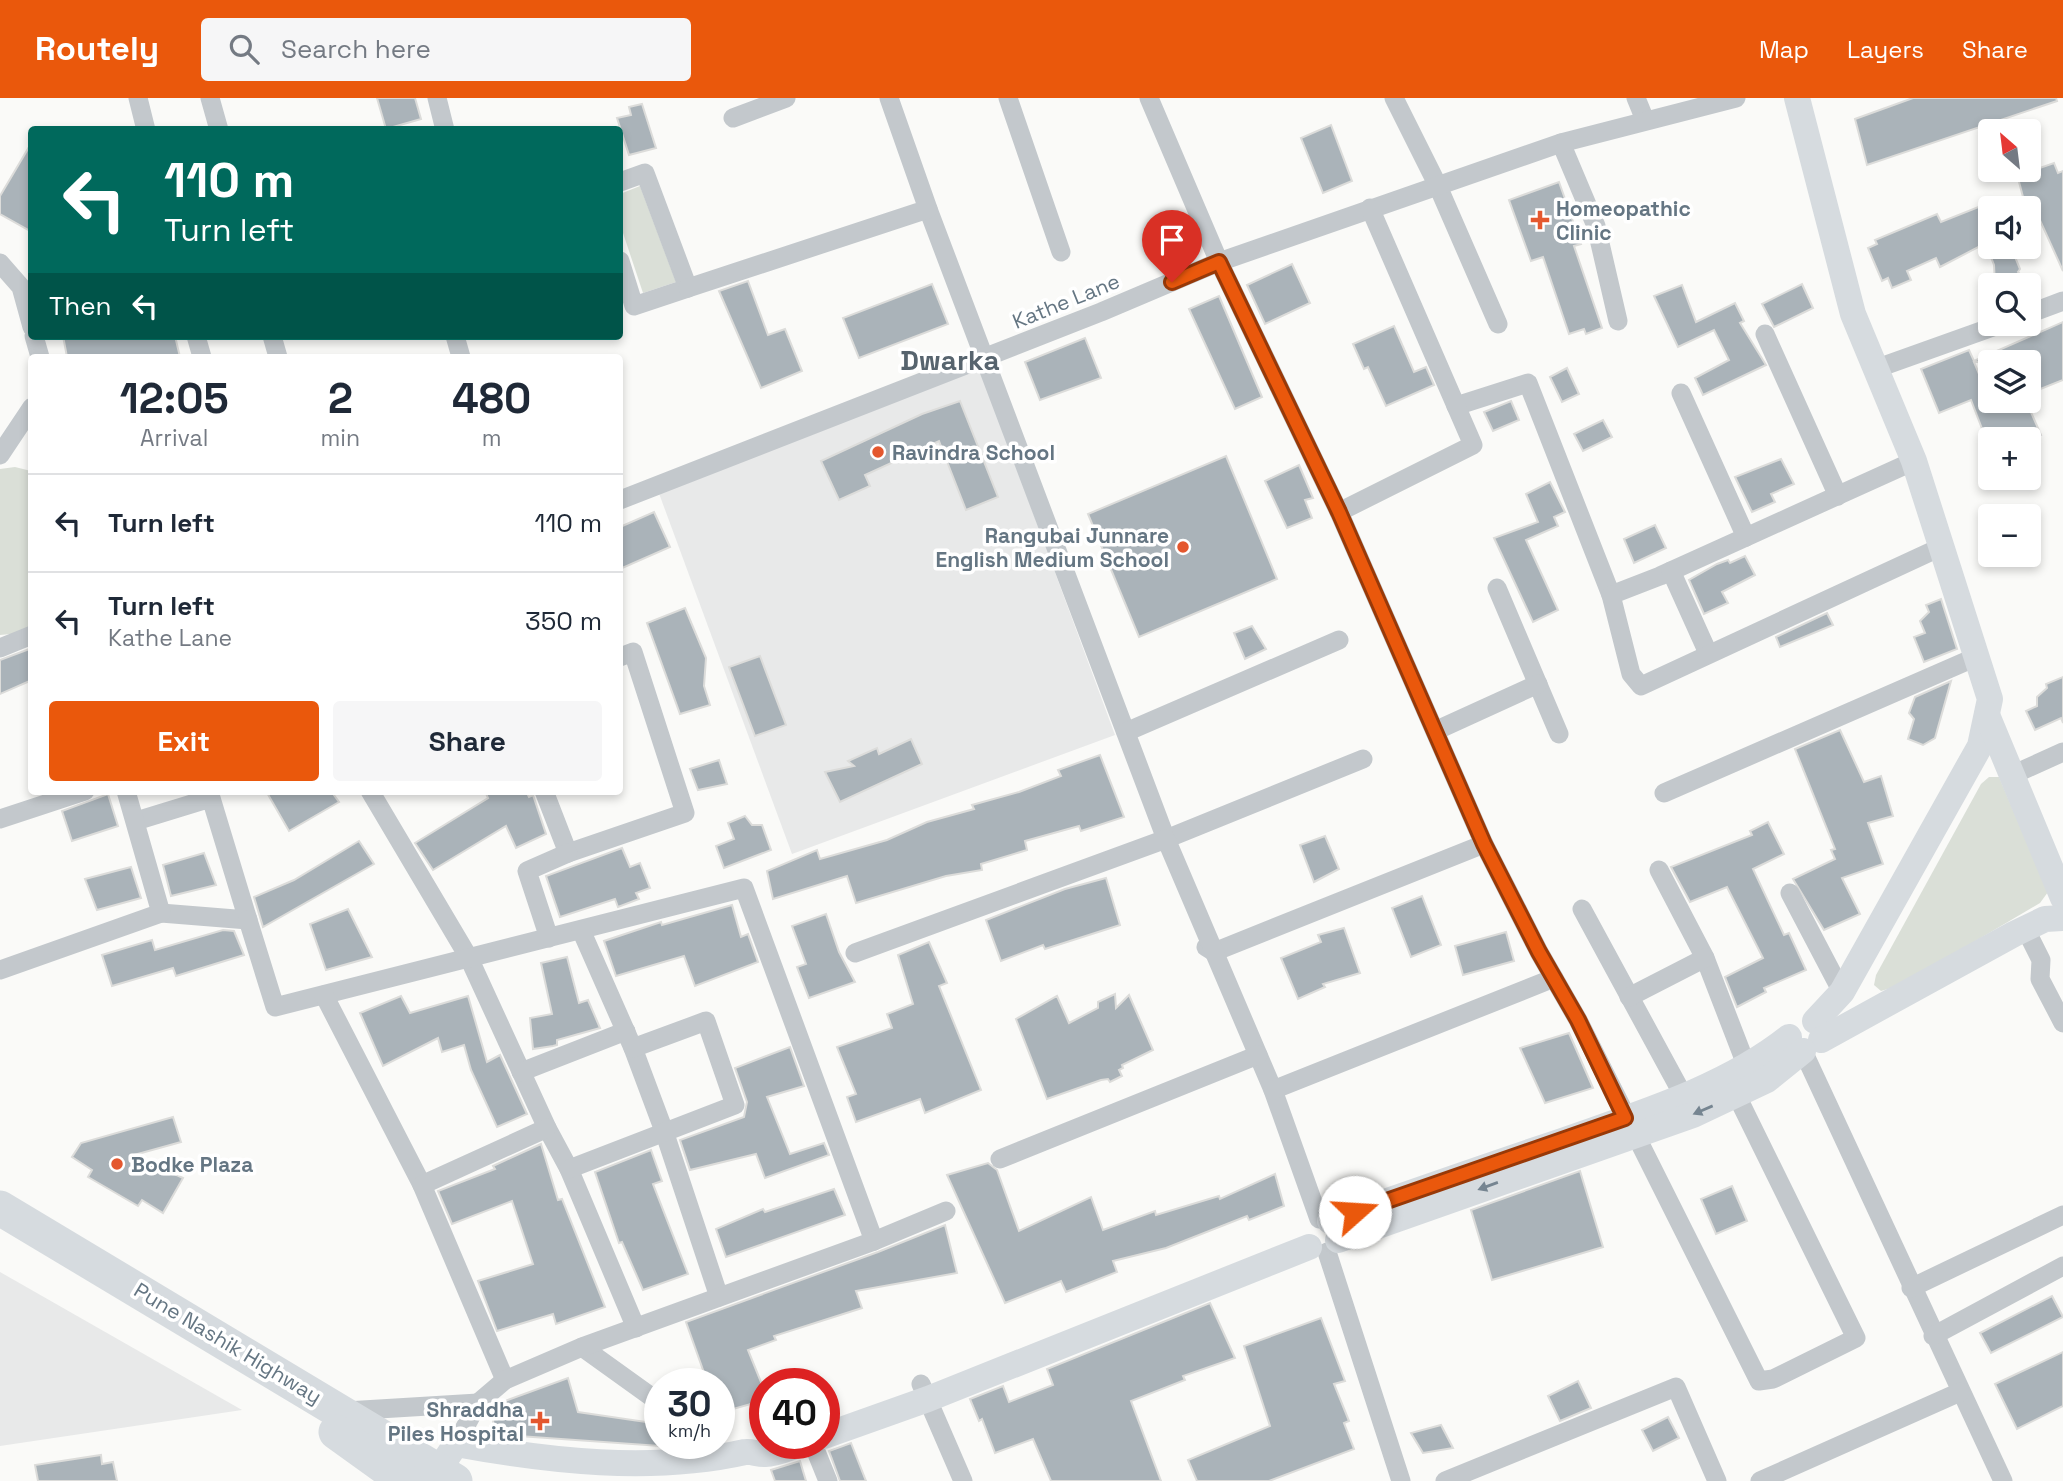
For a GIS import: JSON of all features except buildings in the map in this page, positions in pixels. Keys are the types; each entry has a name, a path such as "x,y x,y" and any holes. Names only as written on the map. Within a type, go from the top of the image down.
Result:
{"highway":[{"name":"Pune Nashik Highway","path":"0,1208 342,1411 446,1469"},
{"path":"0,1234 343,1436 404,1481"}],"street":[{"path":"138,98 145,126"},
{"path":"210,98 218,126"},
{"path":"436,98 444,126"},
{"path":"733,118 786,98"},
{"path":"889,98 928,209 1166,839 1210,949 1273,1090 1401,1481"},
{"path":"1008,98 1061,252"},
{"path":"1149,98 1219,262 1339,512 1484,844 1759,1381 1773,1379 1856,1338 1737,1096"},
{"path":"1394,98 1437,184 1498,324"},
{"path":"1636,98 1645,120"},
{"name":"Kathe Lane","path":"623,499 1219,262 1561,143 1736,98"},
{"path":"840,1429 925,1392 1322,1235 1630,1127 1737,1096 1767,1080 1807,1037 1842,992 1980,746 1990,699 1914,461 1853,314 1797,98"},
{"path":"1561,143 1596,226 1618,321"},
{"path":"623,181 645,173 688,288"},
{"path":"1339,512 1473,445 1370,208"},
{"path":"623,271 634,306 928,209"},
{"path":"0,263 21,287 28,312"},
{"path":"2041,309 2063,301"},
{"path":"1875,369 1978,332"},
{"path":"1765,334 1838,496"},
{"path":"1456,406 1528,383 1611,595 1631,674 1641,686 1941,547"},
{"path":"1681,393 1746,537"},
{"path":"0,455 28,413"},
{"path":"1611,595 1671,571 1914,461"},
{"path":"1671,571 1708,653"},
{"path":"1497,588 1559,734"},
{"path":"0,648 28,637"},
{"path":"1126,732 1339,640"},
{"path":"549,938 527,871 568,853 685,813 633,652 623,656"},
{"path":"1664,793 1976,657"},
{"path":"1435,731 1538,684"},
{"path":"1987,715 2063,898"},
{"path":"2012,775 2063,752"},
{"path":"855,953 1166,839 1363,760"},
{"path":"0,820 73,795"},
{"path":"127,795 161,913"},
{"path":"372,795 469,958 547,1128 569,1169 636,1328"},
{"path":"546,795 568,853"},
{"path":"136,821 211,798 275,1007 744,888 874,1241"},
{"path":"1210,949 1484,844"},
{"path":"1659,870 1705,958 1746,1067"},
{"path":"1790,893 1842,992"},
{"path":"1582,909 1683,1095"},
{"path":"1,967 161,913 248,920"},
{"path":"1630,1127 1683,1095 1746,1067 2025,928 2045,919 2063,918"},
{"path":"2025,928 2041,960 2040,979 2063,1023"},
{"path":"581,930 629,1040 664,1131 719,1297"},
{"path":"1629,997 1705,958"},
{"path":"1273,1090 1554,978"},
{"path":"324,995 422,1185 505,1380"},
{"path":"521,1072 629,1040 706,1021 735,1105 569,1169"},
{"path":"1807,1037 1911,1288 2003,1481"},
{"path":"1000,1159 1258,1055"},
{"path":"422,1185 547,1128"},
{"path":"446,1469 478,1403 505,1380 582,1347 874,1241 946,1211"},
{"path":"1911,1288 2063,1215"},
{"path":"1933,1336 2063,1266"},
{"path":"582,1347 644,1392"},
{"path":"1446,1481 1676,1387 1717,1481"},
{"path":"840,1413 925,1392"},
{"path":"925,1392 963,1481"},
{"path":"1760,1481 1961,1392"},
{"path":"342,1411 478,1403"},
{"path":"446,1469 517,1455 645,1462 741,1447"},
{"path":"819,1459 828,1481"}],"shaded area":[{"path":"640,186 676,282 643,293 623,233 623,193"},
{"path":"980,369 1115,735 792,854 657,488"},
{"path":"15,467 28,470 28,632 0,635 0,469"},
{"path":"1989,777 1999,777 2048,892 2040,903 1901,985 1881,991 1874,985 1876,975 1981,784"},
{"path":"0,1272 242,1410 0,1446"}],"place":[{"name":"Homeopathic Clinic","path":"1540,220"},
{"name":"Ravindra School","path":"878,452"},
{"name":"Rangubai Junnare English Medium School","path":"1183,547"},
{"name":"Bodke Plaza","path":"117,1164"},
{"name":"Shraddha Piles Hospital","path":"540,1421"}],"district":[{"name":"Dwarka","path":"950,360"}],"route":[{"path":"1172,282 1219,262 1339,512 1484,844 1539,952 1578,1020 1625,1118 1355,1212"}]}
